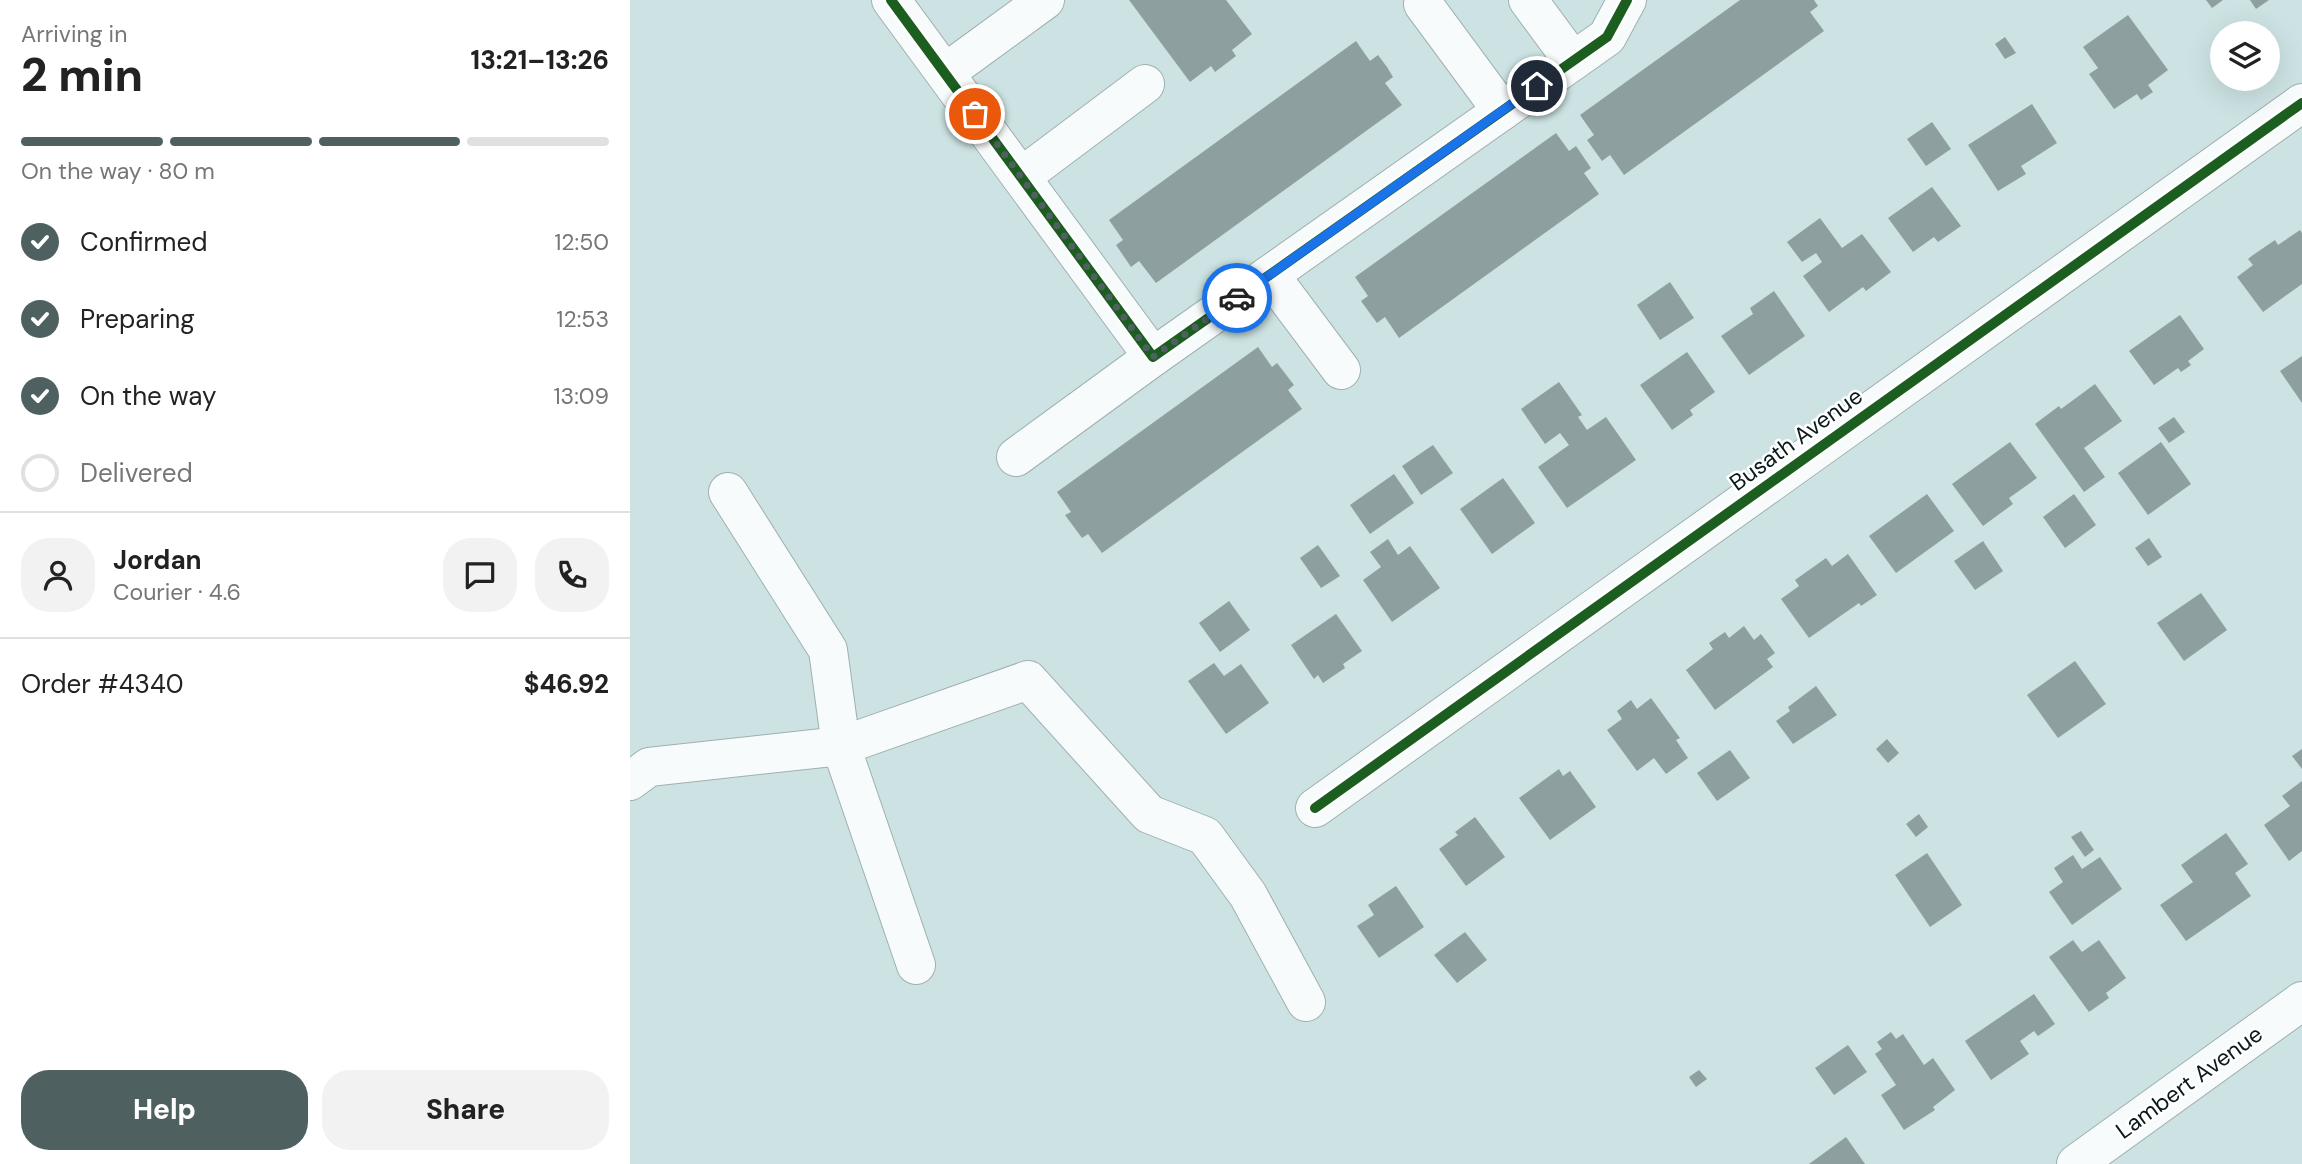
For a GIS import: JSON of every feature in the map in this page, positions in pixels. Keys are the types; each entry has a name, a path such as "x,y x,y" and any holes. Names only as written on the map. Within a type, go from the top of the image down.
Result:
{"street":[{"path":"891,0 1153,357"},
{"path":"945,73 1045,0"},
{"path":"1528,0 1573,61"},
{"path":"1016,457 1153,357 1607,37 1626,0"},
{"path":"1423,4 1502,111"},
{"path":"1021,177 1144,84"},
{"name":"Busath Avenue","path":"1315,808 2302,103"},
{"path":"1270,275 1341,370"},
{"path":"728,492 828,650 841,746 916,965"},
{"path":"630,781 649,767 841,746 1028,680 1149,814 1205,836 1248,895 1306,1002"},
{"name":"Lambert Avenue","path":"2076,1164 2302,1001"}],"building":[{"path":"1129,0 1226,0 1252,34 1232,50 1236,56 1215,72 1211,66 1190,82"},
{"path":"1740,0 1814,0 1818,6 1810,12 1824,31 1624,175 1610,155 1602,161 1587,140 1594,135 1580,115"},
{"path":"2206,0 2223,0 2212,8"},
{"path":"2250,0 2269,0 2256,9"},
{"path":"2128,15 2168,70 2148,85 2153,92 2141,100 2137,94 2114,109 2089,74 2098,68 2083,47"},
{"path":"2005,37 2016,53 2005,59 1995,44"},
{"path":"1356,41 1370,61 1378,55 1387,67 1393,77 1385,83 1402,105 1156,283 1139,261 1131,267 1116,245 1123,240 1109,220"},
{"path":"2032,104 2057,143 2021,166 2026,174 1998,191 1968,145"},
{"path":"1932,122 1951,149 1926,166 1907,139"},
{"path":"1556,133 1569,151 1576,146 1591,168 1584,173 1599,194 1399,338 1385,317 1377,323 1361,301 1368,296 1355,277"},
{"path":"1932,187 1961,226 1938,242 1934,237 1913,252 1888,218"},
{"path":"1820,218 1842,248 1862,234 1891,272 1866,291 1863,287 1829,312 1803,276 1822,262 1816,253 1802,262 1787,242"},
{"path":"2300,230 2302,284 2263,312 2237,277 2253,265 2248,259 2253,255 2275,240 2278,245"},
{"path":"1670,282 1694,318 1660,340 1637,305"},
{"path":"1774,291 1805,336 1749,375 1721,336 1753,314 1750,308"},
{"path":"2180,315 2204,349 2188,361 2191,365 2181,372 2178,368 2154,385 2129,351"},
{"path":"1258,347 1272,367 1277,363 1294,385 1288,390 1302,409 1102,553 1088,534 1082,538 1065,515 1071,512 1057,492"},
{"path":"1687,352 1715,392 1690,410 1693,415 1672,430 1640,385"},
{"path":"2302,356 2302,403 2280,371"},
{"path":"1559,382 1582,415 1578,417 1587,430 1606,417 1636,460 1567,508 1538,467 1569,445 1560,433 1545,444 1521,409"},
{"path":"2095,384 2122,421 2084,448 2105,477 2084,492 2035,424"},
{"path":"2174,417 2185,432 2169,443 2158,428"},
{"path":"2010,442 2037,478 2009,498 2013,504 1983,526 1952,484"},
{"path":"2161,442 2191,484 2148,515 2118,473"},
{"path":"1433,445 1453,473 1421,495 1402,466"},
{"path":"1394,474 1414,503 1370,534 1350,505"},
{"path":"1503,478 1535,523 1492,554 1460,509"},
{"path":"1927,494 1954,531 1896,573 1869,536"},
{"path":"2074,494 2096,525 2065,548 2043,517"},
{"path":"2149,538 2162,557 2148,566 2135,548"},
{"path":"1388,539 1398,555 1410,546 1440,588 1392,622 1363,580 1381,567 1370,552"},
{"path":"1983,541 2003,571 1975,590 1954,561"},
{"path":"1318,545 1340,576 1321,588 1300,558"},
{"path":"1848,554 1877,595 1861,606 1859,603 1809,638 1781,599 1799,586 1795,580 1826,558 1832,566"},
{"path":"2201,593 2227,630 2184,661 2157,623"},
{"path":"1229,601 1250,630 1220,652 1199,623"},
{"path":"1336,614 1362,651 1343,664 1345,668 1323,683 1318,675 1314,679 1291,645"},
{"path":"1744,626 1754,640 1761,634 1775,653 1767,659 1773,667 1715,710 1686,670 1713,649 1709,643 1725,632 1729,638"},
{"path":"2075,661 2106,704 2058,738 2027,695"},
{"path":"1214,663 1224,676 1241,664 1269,703 1226,734 1188,681"},
{"path":"1816,686 1837,715 1793,744 1776,721 1790,711 1788,707"},
{"path":"1651,698 1680,738 1676,740 1688,758 1666,774 1654,758 1637,771 1607,730 1622,719 1617,711 1631,700 1637,709"},
{"path":"1887,739 1899,753 1888,763 1876,749"},
{"path":"2302,749 2302,769 2292,756"},
{"path":"1730,750 1750,778 1717,801 1697,773"},
{"path":"1559,769 1563,776 1570,771 1596,807 1550,840 1519,798"},
{"path":"2302,781 2302,851 2289,861 2264,825 2290,806 2282,796"},
{"path":"1919,814 1928,827 1916,837 1906,824"},
{"path":"1475,817 1505,857 1466,886 1439,849 1458,835 1455,832"},
{"path":"2081,831 2094,850 2085,857 2071,837"},
{"path":"2226,833 2248,864 2235,873 2251,896 2186,941 2160,905 2193,882 2181,865"},
{"path":"1927,853 1962,905 1930,927 1895,875"},
{"path":"2073,855 2082,869 2100,857 2122,889 2072,925 2049,892 2063,882 2054,868"},
{"path":"1396,886 1424,927 1379,958 1357,926 1374,915 1368,905"},
{"path":"1465,932 1487,960 1457,983 1434,955"},
{"path":"2073,940 2082,952 2099,940 2126,978 2106,993 2109,998 2089,1012 2049,957"},
{"path":"2034,994 2055,1024 2038,1036 2034,1031 2020,1041 2029,1054 1991,1080 1965,1041"},
{"path":"1891,1032 1896,1039 1903,1034 1924,1065 1933,1058 1955,1090 1933,1107 1935,1110 1904,1130 1881,1095 1896,1085 1875,1054 1882,1049 1877,1042"},
{"path":"1848,1045 1867,1072 1834,1095 1815,1068"},
{"path":"1699,1070 1707,1079 1696,1087 1689,1077"},
{"path":"1846,1137 1865,1164 1809,1164"}],"cycle path":[{"path":"891,0 1153,357 1607,37 1627,0"},
{"path":"1315,808 2302,103"}],"way so far":[{"path":"975,114 1153,357 1237,298"}],"route":[{"path":"1237,298 1537,86"}]}
